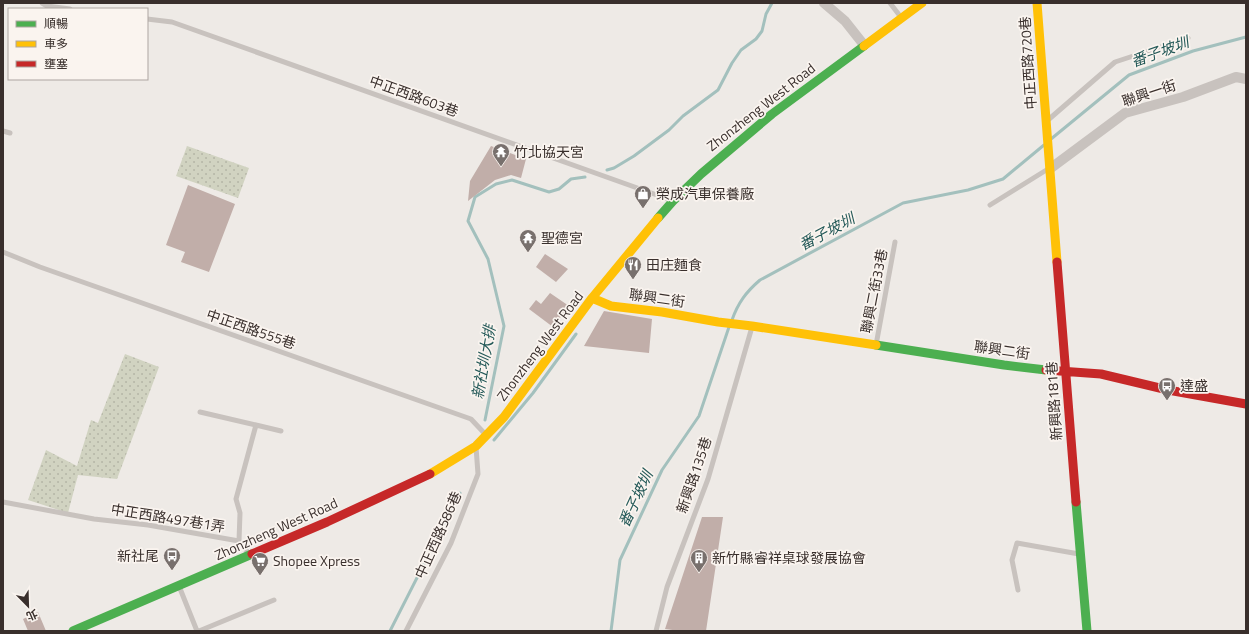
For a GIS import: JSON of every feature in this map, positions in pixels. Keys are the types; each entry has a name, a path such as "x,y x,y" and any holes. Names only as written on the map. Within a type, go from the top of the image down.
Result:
{"street":[{"path":"824,3 845,21 864,46"},
{"name":"Zhonzheng West Road","path":"73,631 327,522 434,472 476,446 518,400 592,298 673,201 700,174 772,114 922,3"},
{"name":"中正西路720巷","path":"1037,3 1051,168"},
{"name":"聯興一街","path":"1051,168 1125,113 1183,97 1236,77 1246,79"},
{"name":"新興路181巷","path":"1051,168 1065,372 1087,631"},
{"name":"聯興二街","path":"592,298 612,306 662,312 876,346 1004,365 1065,372 1101,374 1168,390 1246,404"}],"lane":[{"path":"42,3 47,6 62,8"},
{"path":"890,3 901,18"},
{"name":"中正西路603巷","path":"148,19 172,22 673,201"},
{"path":"1046,122 1115,62 1188,38"},
{"path":"3,131 10,133"},
{"path":"990,205 1051,168"},
{"name":"聯興二街33巷","path":"876,346 896,242"},
{"name":"中正西路555巷","path":"3,252 48,270 471,419 487,435"},
{"name":"新興路135巷","path":"656,631 667,587 708,478 752,326"},
{"path":"200,412 281,431"},
{"path":"249,555 239,542 240,512 236,499 256,425"},
{"name":"中正西路586巷","path":"406,631 451,543 478,474 476,446"},
{"name":"中正西路497巷1弄","path":"3,502 94,519 148,525 239,542"},
{"path":"1018,590 1012,560 1017,543 1080,554"},
{"path":"179,586 198,631 274,600"}],"green space":[{"path":"187,146 249,168 238,198 176,176"},
{"path":"125,354 159,367 117,479 78,475 68,513 28,500 46,450 77,466 91,420 98,423"}],"building":[{"name":"竹北協天宮","path":"491,146 526,159 521,178 511,175 495,180 468,201 470,181"},
{"path":"188,185 235,204 209,272 181,262 185,252 166,245"},
{"path":"545,254 568,269 556,282 536,267"},
{"path":"550,293 569,306 553,327 529,309 536,300 541,304"},
{"path":"604,311 652,319 649,353 584,346"},
{"name":"新竹縣睿祥桌球發展協會","path":"702,517 723,517 706,631 680,631 665,629"},
{"path":"38,612 46,631 28,631 23,619"}],"waterway":[{"name":"新社圳大排","path":"607,170 614,168 634,156 718,90 732,63 741,50 756,39 762,31 766,14 772,3"},
{"name":"番子坡圳","path":"1051,139 1129,75 1193,51 1246,37"},
{"name":"番子坡圳","path":"732,320 743,298 760,280 903,203 968,190 1003,179 1044,145"},
{"name":"新社圳大排","path":"485,420 504,326 488,259 468,221 475,197 496,184 512,180 549,192 559,189 571,179 585,177"},
{"name":"番子坡圳","path":"611,631 620,560 662,470 699,416 729,327"},
{"path":"494,440 533,393 576,334"},
{"name":"新社圳大排","path":"390,631 460,493"}],"traffic: fast":[{"path":"658,218 701,174 772,114 864,46"},
{"path":"876,345 1046,370"},
{"path":"1076,502 1087,631"},
{"path":"73,631 252,554"}],"traffic: slow":[{"path":"864,46 922,3"},
{"path":"1037,3 1057,262"},
{"path":"430,474 476,446 504,417 592,298 658,218"},
{"path":"592,298 611,306 662,312 718,322 876,345"}],"traffic: jam":[{"path":"1057,262 1076,502"},
{"path":"1046,370 1101,374 1168,390 1246,404"},
{"path":"252,554 327,522 430,474"}],"place":[{"name":"竹北協天宮","path":"501,167"},
{"name":"榮成汽車保養廠","path":"643,209"},
{"name":"聖德宮","path":"528,253"},
{"name":"田庄麵食","path":"633,280"},
{"name":"達盛","path":"1167,401"},
{"name":"新社尾","path":"172,571"},
{"name":"新竹縣睿祥桌球發展協會","path":"699,573"},
{"name":"Shopee Xpress","path":"260,576"}]}
